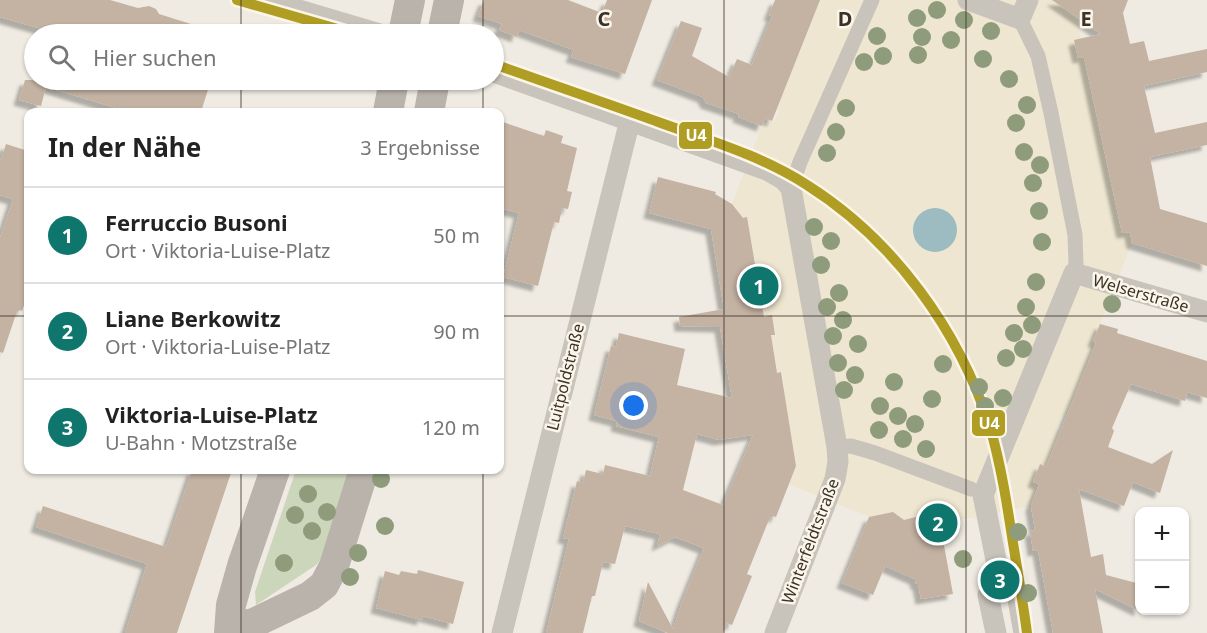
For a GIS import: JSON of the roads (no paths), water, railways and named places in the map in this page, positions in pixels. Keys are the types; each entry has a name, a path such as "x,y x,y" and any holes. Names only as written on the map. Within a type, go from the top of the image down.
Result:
{"main road":[{"path":"405,24 410,0"},
{"path":"444,24 448,0"},
{"path":"389,108 392,90"},
{"path":"430,108 433,90"},
{"path":"274,474 231,604 230,632 310,596 324,585 334,566 363,474"}],"street":[{"path":"265,0 346,24"},
{"path":"790,188 872,0"},
{"path":"968,0 1024,10 1046,90 1075,235 1074,273 977,492 998,570 1017,594 1024,633"},
{"path":"504,76 775,173 783,178 790,188"},
{"name":"Luitpoldstraße","path":"502,633 630,120"},
{"name":"Winterfeldtstraße","path":"775,633 835,480 838,462 790,188"},
{"name":"Welserstraße","path":"1074,273 1207,312"},
{"path":"837,447 851,446 875,453 977,492"},
{"path":"996,633 988,594 998,570"}],"water":[{"path":"935,208 950,215 957,230 950,245 935,252 920,245 913,230 920,215"}],"place":[{"name":"Ferruccio Busoni","path":"759,286"},
{"name":"Liane Berkowitz","path":"938,523"},
{"name":"Viktoria-Luise-Platz","path":"1000,580"}]}
